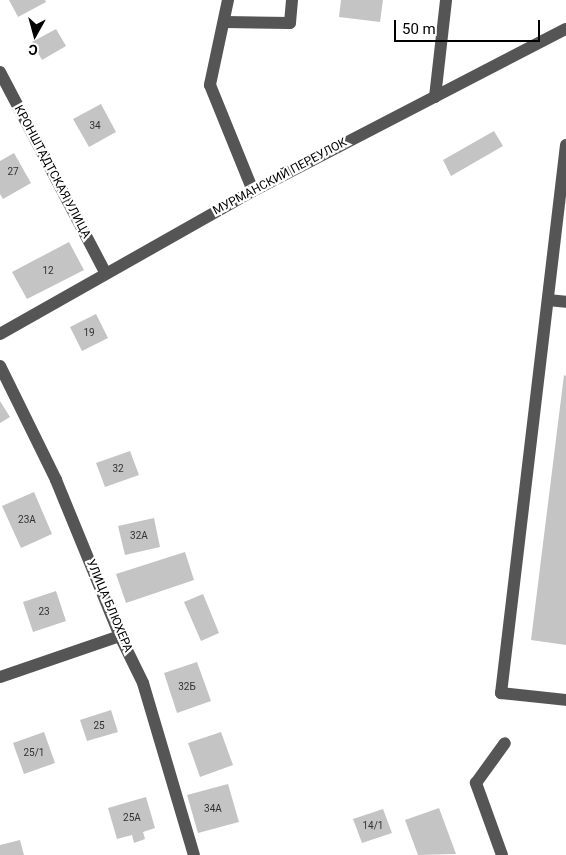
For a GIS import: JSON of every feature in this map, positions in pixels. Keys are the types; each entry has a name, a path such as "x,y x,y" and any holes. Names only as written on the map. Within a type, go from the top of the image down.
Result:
{"street":[{"path":"228,0 225,22 210,85 253,190"},
{"path":"225,22 290,23 292,0"},
{"path":"435,97 446,0"},
{"name":"МУРМАНСКИЙ ПЕРЕУЛОК","path":"0,334 105,272 253,190 566,29"},
{"name":"КРОНШТАДТСКАЯ УЛИЦА","path":"0,72 105,272"},
{"path":"566,145 501,693 566,700"},
{"path":"548,300 566,302"},
{"name":"УЛИЦА БЛЮХЕРА","path":"0,366 56,480 120,636 144,683 194,855"},
{"path":"0,677 120,636"},
{"path":"502,855 476,783 505,743"}],"building":[{"path":"9,0 45,0 46,2 18,17"},
{"path":"341,0 383,0 380,22 339,17"},
{"path":"56,29 66,46 42,60 32,42"},
{"path":"101,104 116,132 89,147 73,119"},
{"path":"494,131 503,146 451,176 443,160"},
{"path":"14,153 31,183 3,199 0,194 0,161"},
{"path":"69,242 84,270 27,299 12,272"},
{"path":"96,314 108,338 82,351 70,327"},
{"path":"564,375 566,376 566,645 531,640"},
{"path":"0,401 10,417 0,423"},
{"path":"130,451 139,475 105,487 96,463"},
{"path":"34,492 52,534 21,548 2,506"},
{"path":"154,518 160,547 125,555 118,526"},
{"path":"185,552 194,580 126,603 116,574"},
{"path":"56,591 66,621 33,632 23,602"},
{"path":"203,594 219,633 201,641 184,602"},
{"path":"197,662 211,701 177,713 164,673"},
{"path":"111,710 118,732 87,741 80,720"},
{"path":"44,732 55,763 24,774 13,743"},
{"path":"221,732 233,765 200,777 188,743"},
{"path":"228,784 239,822 198,833 187,795"},
{"path":"146,797 155,828 143,832 145,839 134,843 132,835 117,839 108,808"},
{"path":"439,808 456,854 418,855 405,820"},
{"path":"383,809 392,833 362,843 353,819"},
{"path":"20,840 24,855 0,855 0,845"}]}
